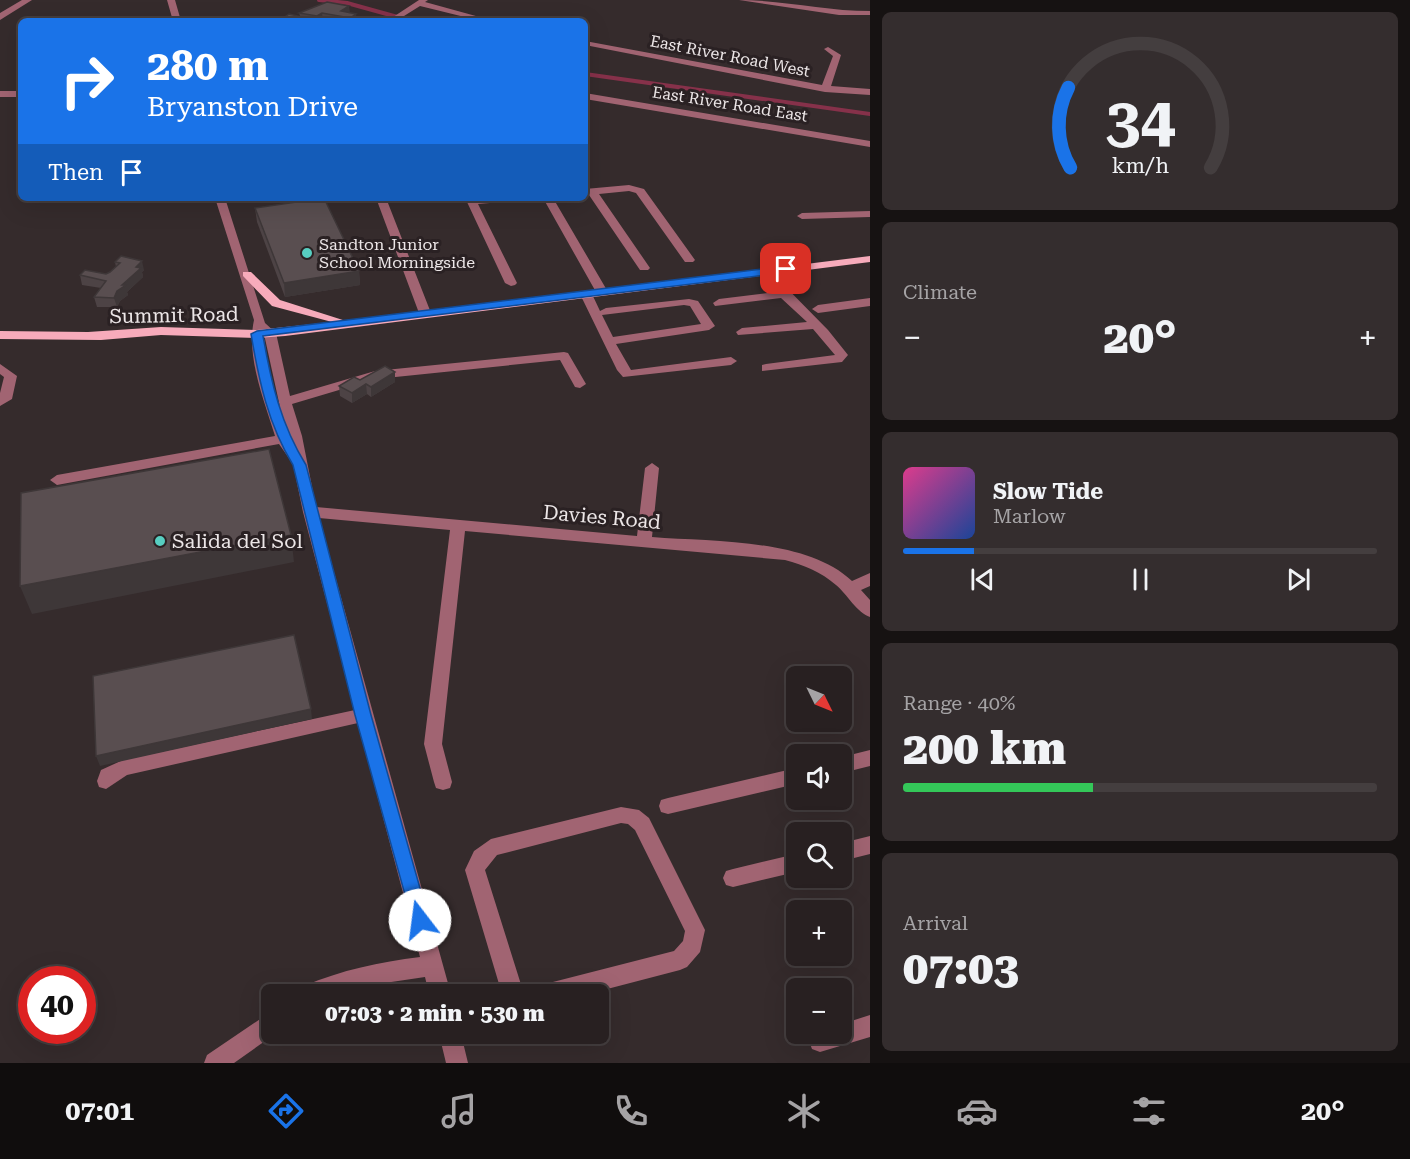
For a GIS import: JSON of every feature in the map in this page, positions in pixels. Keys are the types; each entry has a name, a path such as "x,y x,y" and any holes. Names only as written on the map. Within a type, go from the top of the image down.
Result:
{"main road":[{"path":"263,334 870,259"},
{"path":"247,274 280,305 350,324"},
{"path":"263,334 361,328 518,302"},
{"name":"Summit Road","path":"0,334 92,335 160,340 263,334"}],"street":[{"path":"0,18 6,11 27,0"},
{"path":"171,0 176,18"},
{"path":"743,0 855,14 870,12"},
{"path":"396,18 422,1 480,18"},
{"name":"East River Road West","path":"588,44 825,89 870,92"},
{"path":"825,89 837,55 828,49"},
{"path":"0,94 18,94"},
{"name":"East River Road East","path":"588,97 870,144"},
{"path":"588,192 629,188 640,191 689,260"},
{"path":"588,192 644,268"},
{"path":"221,201 247,274 263,334 265,381 283,410 299,465 363,715 438,984"},
{"path":"382,201 425,313"},
{"path":"471,201 511,283"},
{"path":"550,201 602,292"},
{"path":"802,216 870,214"},
{"path":"765,272 776,287 786,294 840,351 842,357 766,368"},
{"path":"586,294 623,370 628,374 731,361"},
{"path":"719,303 786,294"},
{"path":"606,312 686,301 694,304 709,326 609,341"},
{"path":"818,309 870,302"},
{"path":"742,332 816,325"},
{"path":"283,410 375,375 562,350 580,384"},
{"path":"0,368 11,376 5,399 0,402"},
{"path":"57,480 289,437"},
{"path":"644,542 652,468"},
{"name":"Davies Road","path":"310,512 785,554 828,569 852,588 870,610"},
{"path":"442,782 433,744 458,526"},
{"path":"852,588 870,579"},
{"path":"106,781 108,776 123,768 363,715"},
{"path":"852,762 870,758"},
{"path":"668,806 786,778"},
{"path":"510,984 475,870 481,857 491,848 621,815 632,816 642,824 695,930 693,945 680,960 588,984"},
{"path":"852,850 870,845"},
{"path":"734,878 786,865"},
{"path":"333,984 361,975 433,966"},
{"path":"852,1031 870,1026"},
{"path":"215,1063 261,1030"},
{"path":"452,1044 457,1063"}],"building":[{"path":"327,2 349,6 341,11 356,14 350,18 322,13 317,16 299,13"},
{"path":"289,14 302,17 300,18 283,18"},
{"name":"Sandton Junior School Morningside","path":"303,201 325,201 359,271 284,283 255,208"},
{"path":"121,256 142,261 136,267 141,268 122,285 126,285 117,291 114,298 94,297 106,281 80,275 85,270 106,274 120,263 115,262"},
{"path":"385,366 395,372 371,387 366,384 352,393 339,386 354,377 360,380"},
{"name":"Salida del Sol","path":"269,449 291,535 20,586 21,493"},
{"path":"294,635 311,709 96,756 93,676"}],"waterway":[{"path":"319,0 347,3 401,18"},
{"path":"588,74 870,114"}],"place":[{"name":"Sandton Junior School Morningside","path":"307,253"},
{"name":"Salida del Sol","path":"160,541"}],"route":[{"path":"420,920 363,715 299,465 283,438 265,381 257,334 786,269"}]}
